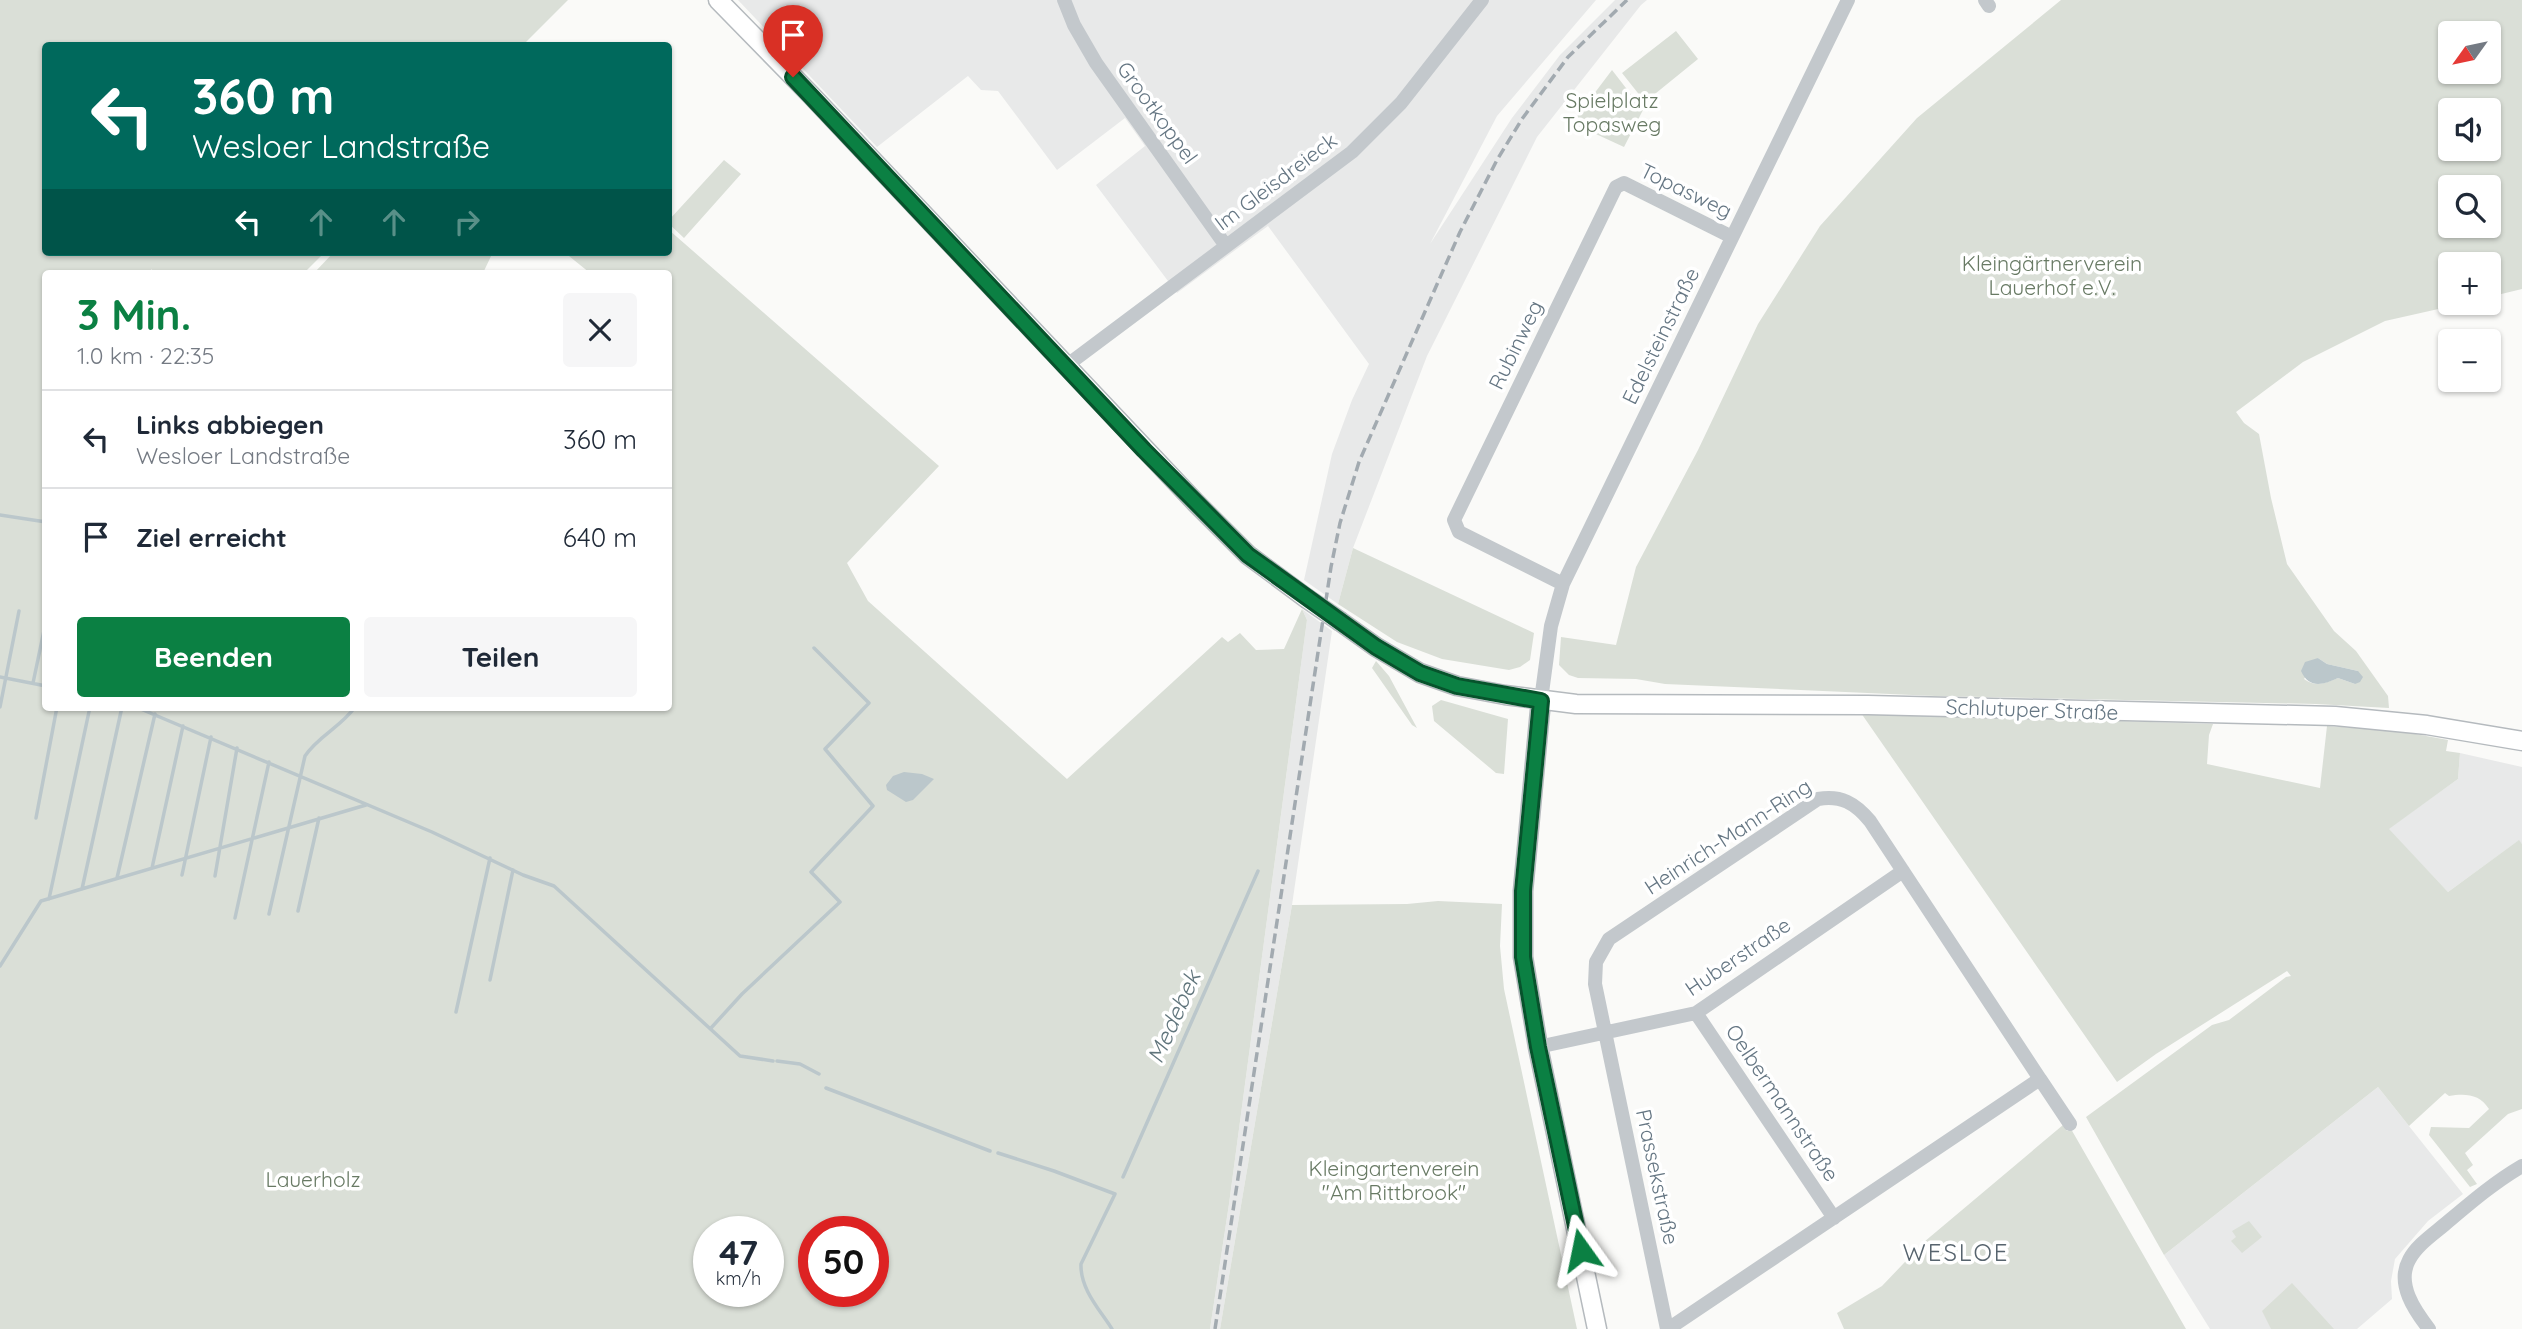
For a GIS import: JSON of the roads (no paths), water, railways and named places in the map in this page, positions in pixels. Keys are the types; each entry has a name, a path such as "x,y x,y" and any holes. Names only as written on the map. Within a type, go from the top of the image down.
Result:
{"main road":[{"name":"Schlutuper Straße","path":"718,0 811,94 1066,366 1240,546 1306,598 1376,647 1420,673 1464,688 1576,704 1868,705 2335,716 2427,725 2522,741"},
{"path":"1541,701 1523,904 1523,957 1538,1047 1597,1329"}],"street":[{"name":"Grootkoppel","path":"1064,0 1074,26 1096,63 1226,246"},
{"name":"Im Gleisdreieck","path":"1066,366 1334,167 1384,122 1482,0"},
{"name":"Edelsteinstraße","path":"1541,701 1551,626 1563,584 1848,0"},
{"name":"Topasweg","path":"1620,183 1732,237"},
{"name":"Rubinweg","path":"1563,584 1459,532 1455,528 1454,520 1620,183"},
{"name":"Heinrich-Mann-Ring","path":"1606,1034 1595,984 1596,962 1608,939 1818,799 1832,796 1850,802 1860,810 2070,1124"},
{"name":"Huberstraße","path":"1538,1047 1696,1013 1903,871"},
{"name":"Oelbermannstraße","path":"1696,1013 1834,1218"},
{"name":"Prassekstraße","path":"1606,1034 1667,1329"},
{"path":"1667,1329 2040,1079"},
{"path":"2429,1329 2413,1309 2406,1285 2408,1261 2422,1244 2472,1200 2522,1166"}],"waterway":[{"path":"0,515 42,521"},
{"path":"0,707 19,611"},
{"path":"33,683 42,640"},
{"path":"711,1028 742,994 840,902 811,872 873,806 825,749 869,703 814,648"},
{"path":"0,677 42,685"},
{"path":"36,818 56,711"},
{"path":"49,899 89,711"},
{"path":"82,889 121,711"},
{"path":"145,711 554,886 740,1056 773,1061"},
{"path":"269,914 305,756 351,711"},
{"path":"117,878 155,714"},
{"path":"152,868 183,726"},
{"path":"182,875 211,737"},
{"path":"215,876 237,748"},
{"path":"235,918 269,762"},
{"path":"0,966 41,901 366,805"},
{"path":"298,911 319,818"},
{"path":"456,1012 490,858"},
{"path":"490,980 513,870"},
{"name":"Medebek","path":"1123,1177 1258,871"},
{"path":"777,1061 800,1064 819,1074"},
{"path":"826,1088 990,1151"},
{"name":"Medebek","path":"998,1153 1115,1194 1081,1264 1087,1291 1112,1329"}],"railway":[{"path":"1215,1329 1331,567 1340,523 1359,462 1460,232 1497,160 1522,119 1568,57 1627,0"}],"district":[{"name":"WESLOE","path":"1956,1253"}],"park label":[{"name":"Spielplatz Topasweg","path":"1612,113"},
{"name":"Kleingärtnerverein Lauerhof e.V.","path":"2052,276"},
{"name":"Lauerholz","path":"313,1180"},
{"name":"Kleingartenverein \"Am Rittbrook\"","path":"1394,1181"}]}
